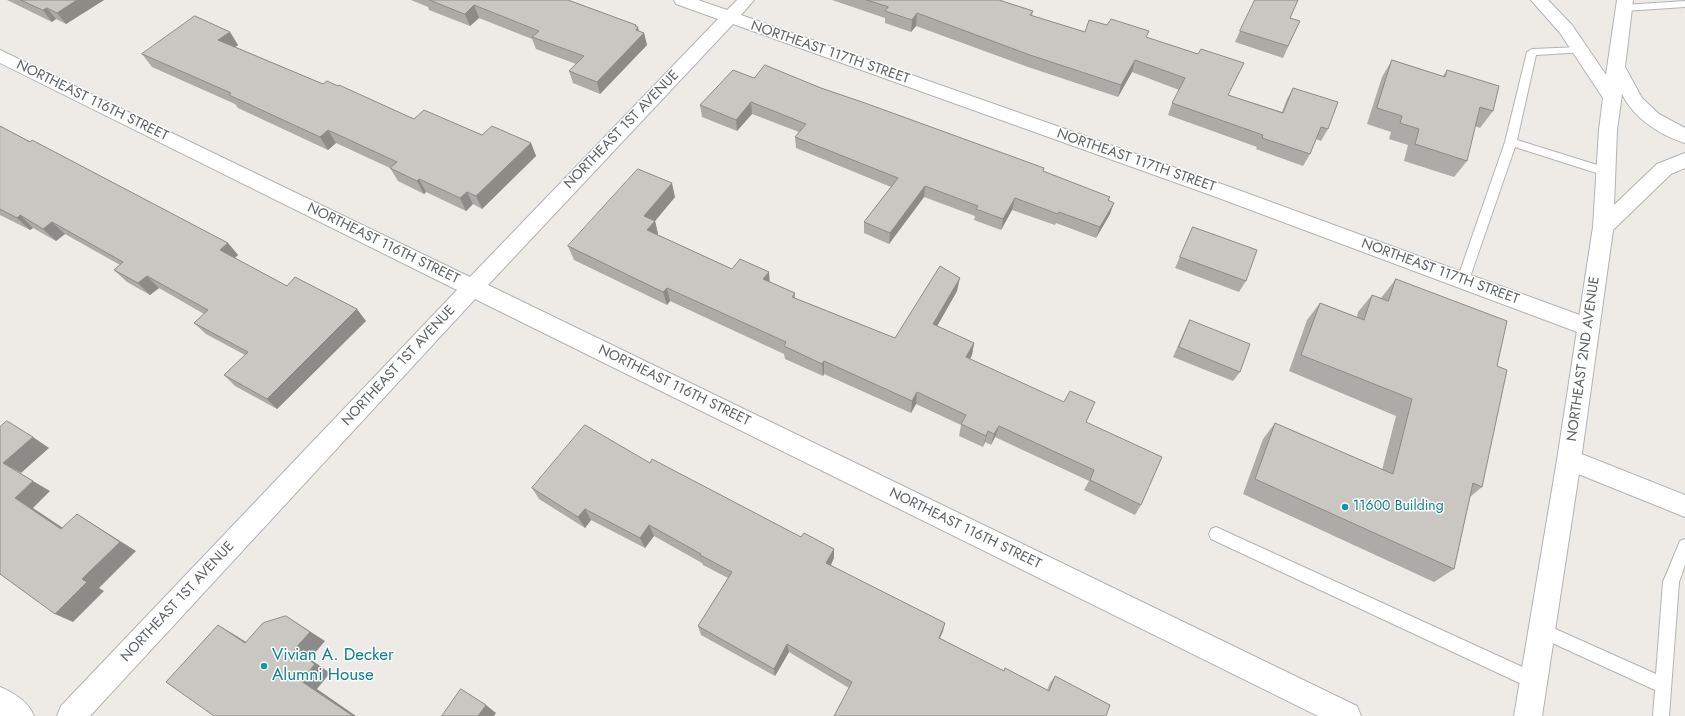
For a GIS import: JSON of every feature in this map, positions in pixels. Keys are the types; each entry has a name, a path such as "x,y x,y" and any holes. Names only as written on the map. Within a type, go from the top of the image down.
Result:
{"street":[{"name":"NORTHEAST 117TH STREET","path":"682,0 1223,192 1588,327"},
{"name":"NORTHEAST 1ST AVENUE","path":"71,716 472,288 746,0"},
{"path":"1539,0 1566,29 1612,97"},
{"name":"NORTHEAST 2ND AVENUE","path":"1528,716 1569,460 1603,227 1608,130 1624,4"},
{"name":"NORTHEAST 116TH STREET","path":"0,56 1347,716"},
{"path":"1616,67 1635,102 1653,119 1685,136"},
{"path":"1603,227 1664,169 1685,160"},
{"path":"1569,460 1685,506"},
{"path":"0,701 20,716"}],"lane":[{"path":"1624,4 1656,0"},
{"path":"1624,4 1685,4"},
{"path":"1463,280 1511,142 1532,52 1580,50"},
{"path":"1511,142 1606,172"},
{"path":"1216,534 1534,681"},
{"path":"1661,716 1671,582 1685,546"},
{"path":"1542,631 1663,685"}],"building":[{"path":"21,0 77,0 57,13 47,8 43,10"},
{"path":"430,0 568,0 636,25 635,26 638,27 636,30 644,33 597,82 569,71 584,56 532,37 539,31 474,5 465,14"},
{"path":"867,0 999,0 1033,11 1030,15 1085,32 1089,20 1107,25 1111,19 1149,31 1146,37 1198,54 1201,49 1244,63 1228,95 1283,113 1293,88 1338,102 1328,129 1321,127 1310,154 1262,138 1263,135 1172,103 1185,78 1135,60 1121,85 1030,55 917,13 912,20 885,11 888,7"},
{"path":"1255,0 1298,0 1290,18 1300,21 1288,46 1240,31"},
{"path":"195,16 230,32 218,40 323,84 327,81 338,86 339,85 414,119 424,110 482,135 492,126 531,143 476,196 467,192 460,198 419,179 417,181 390,168 397,162 328,130 320,137 229,95 231,93 142,54"},
{"path":"1392,60 1445,77 1447,70 1499,86 1493,111 1480,107 1467,161 1415,144 1419,129 1400,123 1402,116 1377,108"},
{"path":"765,65 821,88 1044,168 1043,171 1110,197 1108,200 1114,203 1100,227 1059,212 1058,214 1015,198 1003,219 976,209 978,206 925,186 890,233 864,222 898,178 795,137 806,124 751,102 736,120 700,105 733,70 754,78"},
{"path":"0,126 30,142 32,140 228,243 220,250 287,286 295,277 357,309 267,399 224,375 248,352 194,323 208,310 147,276 138,283 114,270 123,262 52,222 43,229 20,215 17,218 0,209"},
{"path":"638,169 672,183 644,216 655,221 647,230 732,269 740,259 769,272 763,279 795,293 792,297 895,338 940,266 960,278 933,324 974,343 966,357 1064,402 1070,391 1095,402 1086,422 1162,457 1141,505 1090,480 1094,470 999,426 994,434 988,431 986,436 961,424 966,415 917,392 912,401 824,361 822,364 784,346 786,342 667,288 663,292 568,246"},
{"path":"1193,227 1257,250 1246,281 1180,257"},
{"path":"1396,279 1507,321 1497,366 1507,370 1482,487 1473,483 1454,569 1255,479 1275,423 1393,474 1412,399 1301,355 1320,303 1364,320 1372,295 1388,301"},
{"path":"1190,320 1250,344 1240,372 1179,347"},
{"path":"7,421 33,437 3,463 33,481 15,498 61,529 77,514 120,542 82,579 87,582 55,614 0,574 0,427"},
{"path":"585,425 650,463 652,459 801,537 804,533 834,549 826,563 945,623 939,638 1004,671 1005,668 1049,691 1055,676 1110,705 1106,716 834,716 852,682 787,644 774,669 698,626 732,572 649,525 640,538 585,509 578,517 532,488"},
{"name":"Vivian A. Decker Alumni House","path":"286,616 310,632 294,650 315,664 301,681 353,716 214,716 166,682 218,625 245,643 263,623"},
{"path":"461,689 486,705 478,716 442,716"}],"place":[{"name":"11600 Building","path":"1345,507"},
{"name":"Vivian A. Decker Alumni House","path":"264,666"}]}
